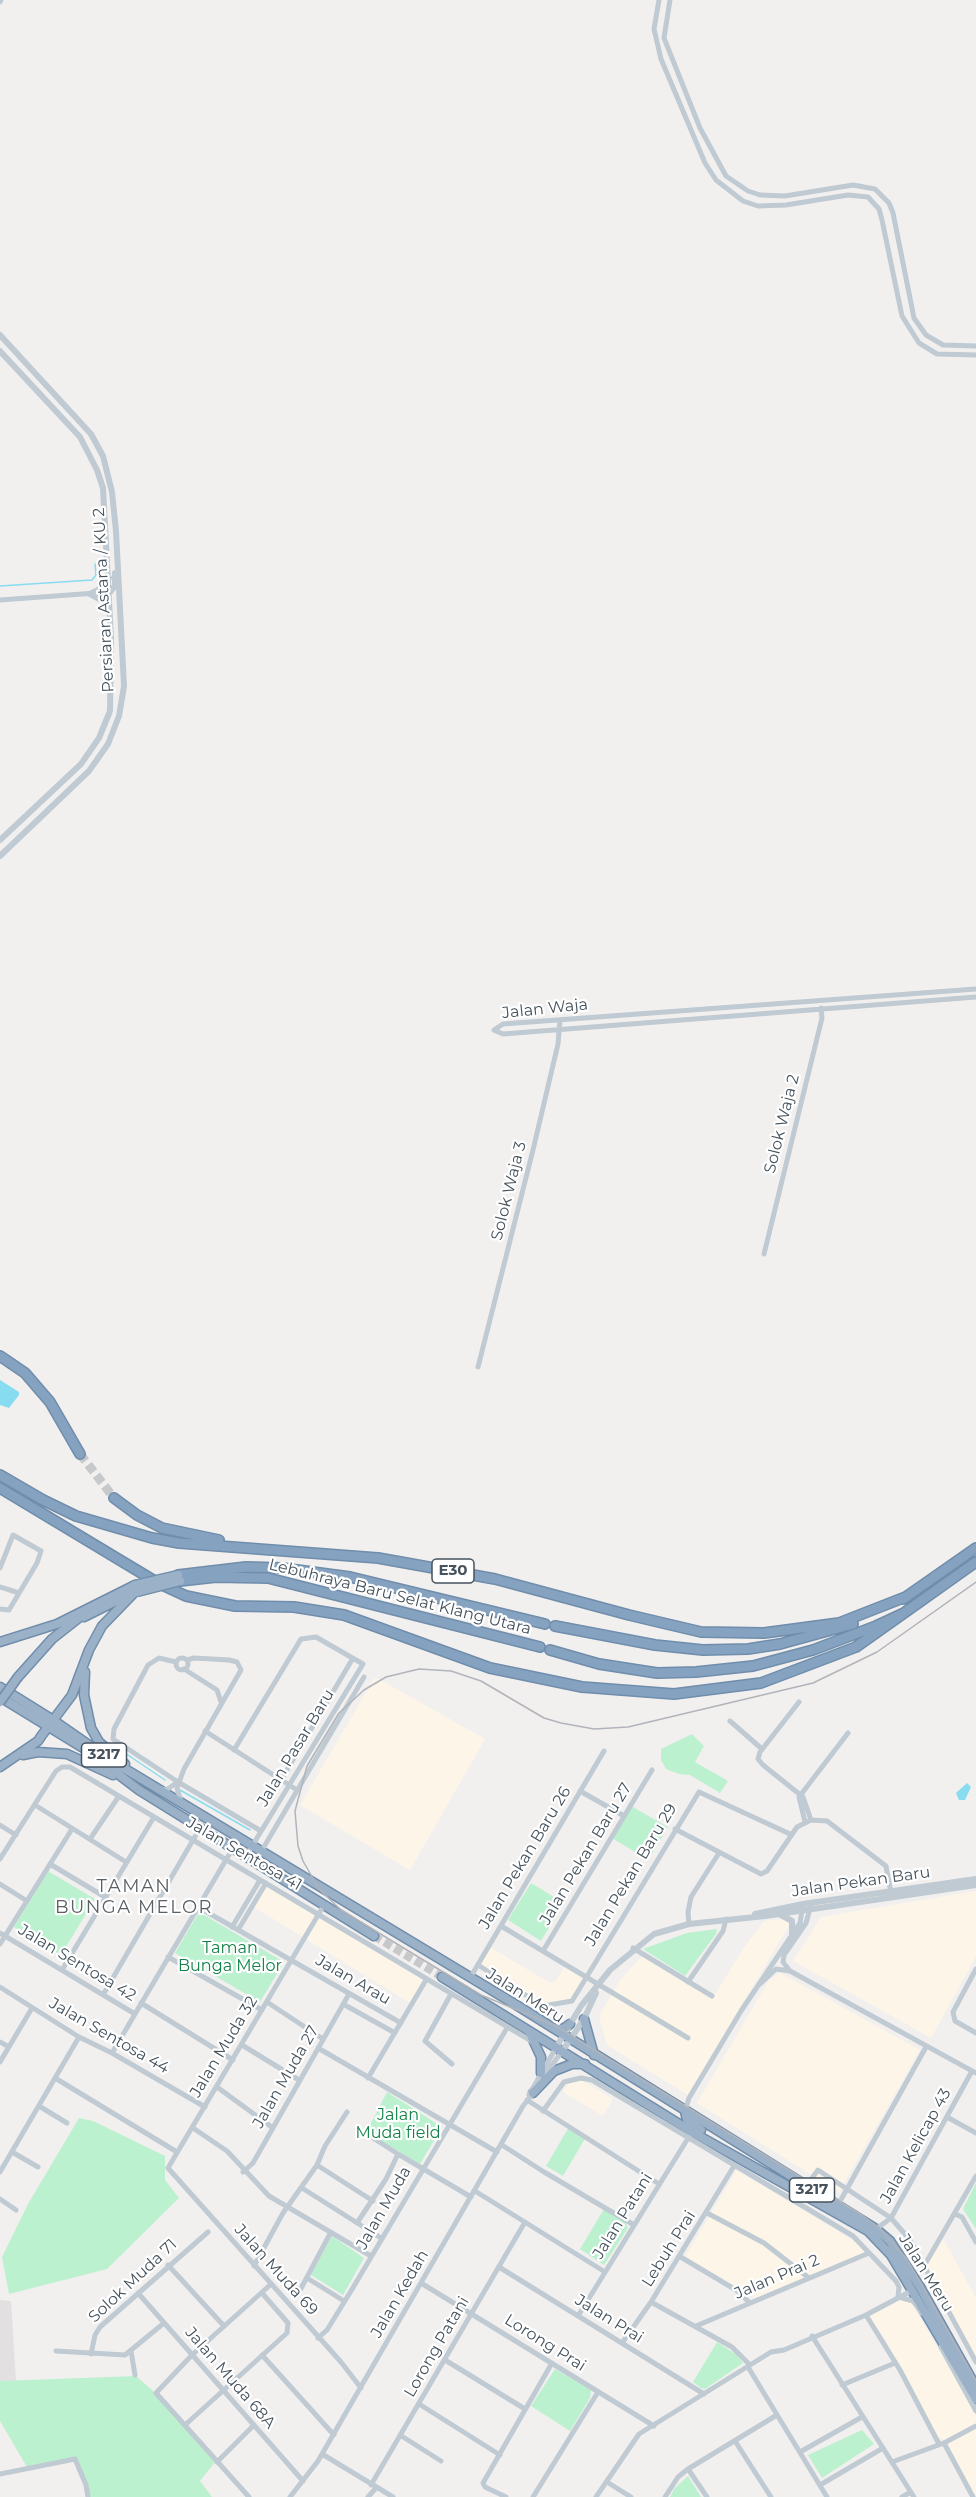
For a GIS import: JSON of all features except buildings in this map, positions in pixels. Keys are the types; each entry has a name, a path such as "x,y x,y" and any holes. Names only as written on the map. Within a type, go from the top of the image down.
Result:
{"highway":[{"path":"0,1356 24,1373 50,1402 80,1454"},
{"name":"Lebuhraya Baru Selat Klang Utara","path":"0,1475 51,1504 115,1529 179,1543 378,1558 495,1578 664,1624 722,1634 764,1633 839,1623 908,1596"},
{"name":"Lebuhraya Baru Selat Klang Utara","path":"0,1488 158,1583 186,1596 235,1606 294,1607 344,1615 490,1668 582,1687 674,1694 761,1683 856,1647 976,1562"},
{"path":"114,1498 136,1515 169,1530 274,1549"},
{"name":"Lebuhraya Baru Selat Klang Utara","path":"555,1626 655,1645 703,1650 748,1649 833,1632 866,1619 908,1596 976,1548"},
{"name":"Lebuhraya Baru Selat Klang Utara","path":"179,1578 246,1567 293,1569 382,1584 545,1624"},
{"path":"0,1643 57,1624 116,1594 179,1578"},
{"name":"Lebuhraya Baru Selat Klang Utara","path":"179,1578 268,1578 540,1647"},
{"path":"70,1625 135,1591"},
{"path":"0,1767 38,1741 72,1695 102,1626 135,1591"},
{"path":"0,1702 39,1653 70,1625 116,1594"},
{"name":"Lebuhraya Baru Selat Klang Utara","path":"550,1650 598,1664 657,1672 726,1670 813,1650 904,1613"},
{"path":"86,1659 84,1695 91,1728 99,1742 154,1786"},
{"name":"Jalan Meru","path":"0,1687 140,1790 374,1936"},
{"name":"Jalan Meru","path":"0,1697 51,1723 876,2229 890,2241 929,2318 976,2399"},
{"path":"13,1758 38,1752 67,1754 81,1758 140,1790"},
{"name":"Jalan Meru","path":"442,1977 609,2078 690,2135 762,2170 868,2231 886,2248 916,2289 946,2333 976,2387"},
{"path":"584,2019 594,2055"},
{"path":"550,2028 563,2029 570,2024"},
{"path":"526,2028 537,2044 543,2066 541,2073"},
{"path":"530,2096 551,2073 572,2064 587,2065 609,2078"},
{"path":"685,2111 685,2116 692,2124 743,2160"}],"street":[{"path":"659,0 654,28 661,59 705,163 722,187 743,201 758,206 786,205 848,195 868,197 879,209 902,316 919,343 936,354 976,355"},
{"path":"670,0 664,38 700,128 726,176 742,188 760,195 785,196 853,185 875,189 889,203 893,213 914,318 927,335 943,345 976,346"},
{"name":"Persiaran Astana / KU 2","path":"0,335 91,434 103,456 112,492 116,534 124,686 119,716 108,744 89,771 0,856"},
{"name":"Persiaran Astana / KU 2","path":"0,351 80,437 93,460 103,488 111,613 110,711 99,738 81,764 0,840"},
{"path":"0,600 110,592 115,586 116,534"},
{"path":"90,594 98,590 109,578"},
{"path":"110,592 118,603 123,662"},
{"path":"90,594 105,602 111,613"},
{"name":"Jalan Waja","path":"976,989 503,1024 494,1030 503,1034 976,997"},
{"name":"Solok Waja 2","path":"764,1254 822,1017 819,1001"},
{"name":"Solok Waja 3","path":"478,1367 531,1162 560,1020"},
{"path":"0,1568 13,1535 40,1550 37,1563 8,1611 0,1609"},
{"path":"0,1587 19,1593"},
{"path":"234,1750 301,1639 316,1637 353,1659 281,1780"},
{"path":"176,1662 159,1658 148,1665 112,1735 116,1744 261,1831"},
{"path":"176,1662 180,1658 229,1660 240,1666 241,1670 178,1782 177,1792 182,1804"},
{"name":"Jalan Pasar Baru","path":"246,1856 363,1664 353,1659"},
{"path":"184,1669 188,1665 187,1660"},
{"path":"176,1662 179,1669 184,1669 217,1690 222,1697 221,1703"},
{"name":"Jalan Pasar Baru","path":"255,1862 364,1677"},
{"path":"217,1690 231,1689"},
{"path":"799,1702 758,1755 759,1762 800,1795 808,1821"},
{"path":"730,1721 762,1749"},
{"path":"205,1731 297,1790"},
{"path":"800,1795 848,1733"},
{"name":"Jalan Pekan Baru 26","path":"469,1979 604,1751"},
{"name":"Jalan Sentosa 41","path":"0,1859 56,1771 66,1766 537,2044"},
{"name":"Jalan Pekan Baru 27","path":"543,1951 652,1770"},
{"path":"154,1786 166,1790 178,1782"},
{"path":"580,1791 624,1816"},
{"name":"Jalan Pekan Baru 29","path":"478,1965 543,2006 572,2001 696,1795 703,1792 790,1834"},
{"path":"90,1839 118,1796"},
{"path":"35,1805 126,1862"},
{"path":"62,1970 154,1817"},
{"path":"675,1829 761,1874 784,1848 790,1834 808,1821 826,1821 886,1866 891,1895"},
{"path":"0,1825 16,1835"},
{"path":"0,1944 3,1935 72,1828"},
{"path":"103,1995 200,1828"},
{"path":"112,2053 233,1848"},
{"path":"689,1924 688,1912 692,1897 719,1853"},
{"path":"50,1864 105,1898"},
{"name":"Jalan Pekan Baru","path":"891,1895 976,1879"},
{"path":"232,1926 263,1881"},
{"path":"238,1930 263,1881"},
{"path":"0,1884 27,1901"},
{"name":"Jalan Pekan Baru","path":"752,1916 764,1911 976,1885"},
{"name":"Jalan Muda 32","path":"170,2172 168,2165 205,2108 324,1905"},
{"name":"Jalan Arau","path":"198,1907 400,2023"},
{"path":"685,2111 689,2098 800,1923 807,1907"},
{"path":"790,1971 783,1962 784,1954 806,1923 807,1907"},
{"name":"Jalan Pekan Baru","path":"566,2038 570,2024 581,2006 633,1948 654,1934 689,1924 778,1914 807,1907"},
{"path":"778,1914 792,1921 792,1934"},
{"path":"688,1982 723,1931 726,1919"},
{"path":"501,1926 688,2038"},
{"name":"Jalan Sentosa 42","path":"3,1935 135,2014"},
{"path":"633,1948 712,1996"},
{"path":"168,1957 262,2010"},
{"path":"760,1984 776,1969 790,1971 926,2048 974,2072"},
{"path":"976,1969 953,2012 955,2021 976,2033"},
{"path":"369,2078 426,1980"},
{"name":"Jalan Pekan Baru","path":"560,2048 584,2019 600,1984"},
{"name":"Jalan Sentosa 44","path":"0,1987 79,2037 112,2053 205,2108"},
{"name":"Jalan Muda 27","path":"243,2172 253,2163 349,1994"},
{"path":"451,1994 425,2041 452,2064"},
{"path":"267,2002 323,2039"},
{"path":"141,2003 233,2060"},
{"name":"Jalan Arau","path":"343,2004 395,2033"},
{"path":"0,2061 32,2008"},
{"name":"Jalan Muda","path":"318,2338 327,2330 507,2028"},
{"path":"0,2172 79,2037"},
{"path":"0,2042 9,2047"},
{"path":"242,2045 300,2080"},
{"path":"318,2048 497,2152"},
{"path":"530,2096 541,2073 560,2048"},
{"path":"530,2096 560,2048"},
{"path":"838,2205 926,2048"},
{"name":"Jalan Kelicap 43","path":"876,2229 891,2218 974,2072"},
{"path":"55,2078 177,2152"},
{"path":"543,2111 564,2082 581,2078 592,2080 690,2135 757,2181 853,2236 898,2284 897,2297"},
{"path":"217,2087 273,2128"},
{"path":"530,2096 543,2111 659,2184"},
{"name":"Jalan Kedah","path":"290,2497 334,2434 530,2096"},
{"path":"39,2106 67,2123"},
{"path":"254,2266 286,2208 317,2165 325,2145 347,2112"},
{"path":"947,2117 976,2133"},
{"path":"193,2128 214,2140 243,2172 286,2208 371,2256"},
{"name":"Jalan Patani","path":"578,2316 690,2135"},
{"path":"373,2138 471,2197"},
{"path":"501,2145 634,2224"},
{"path":"12,2151 38,2167"},
{"path":"357,2223 373,2201 398,2154"},
{"path":"317,2165 373,2201"},
{"name":"Lebuh Prai","path":"622,2343 651,2302 734,2166"},
{"path":"757,2181 762,2170"},
{"path":"806,2187 818,2170 846,2191 891,2218 910,2240 976,2361 965,2367"},
{"name":"Jalan Muda 69","path":"170,2172 361,2388"},
{"path":"924,2266 976,2176"},
{"path":"302,2188 381,2238"},
{"path":"475,2191 605,2272"},
{"path":"0,2199 16,2210"},
{"path":"707,2213 734,2229 750,2234 809,2278"},
{"path":"955,2214 962,2217 976,2241"},
{"name":"Lorong Patani","path":"368,2497 400,2435 525,2222"},
{"path":"298,2294 331,2232"},
{"name":"Solok Muda 71","path":"91,2354 97,2330 206,2233"},
{"name":"Jalan Prai 2","path":"696,2326 869,2253"},
{"path":"679,2256 736,2290 750,2303"},
{"path":"168,2265 224,2326"},
{"name":"Jalan Prai","path":"499,2267 704,2394"},
{"path":"897,2297 904,2289 903,2274"},
{"path":"307,2278 344,2301"},
{"name":"Lorong Prai","path":"421,2283 654,2426"},
{"path":"249,2497 156,2391 192,2355 270,2285"},
{"path":"596,2497 639,2434 771,2352 784,2350 812,2336 866,2315 916,2289"},
{"name":"Jalan Muda 68A","path":"138,2292 222,2391 303,2481"},
{"path":"185,2425 287,2333 288,2323 261,2293"},
{"path":"897,2297 908,2298 920,2312 929,2318 928,2326 976,2411"},
{"path":"651,2302 732,2347 749,2366 828,2497"},
{"path":"866,2315 973,2497"},
{"path":"56,2351 125,2355 164,2323"},
{"path":"946,2333 957,2327"},
{"path":"812,2336 913,2494 902,2497"},
{"path":"131,2351 135,2375"},
{"path":"262,2355 334,2434"},
{"path":"445,2360 525,2409"},
{"path":"506,2497 483,2486 552,2363"},
{"path":"842,2385 895,2363"},
{"path":"533,2497 598,2392"},
{"path":"419,2404 500,2455"},
{"path":"665,2497 678,2477 688,2469 777,2415"},
{"path":"800,2452 862,2417"},
{"path":"217,2462 254,2425"},
{"path":"892,2462 941,2443 976,2426"},
{"path":"400,2435 441,2461"},
{"path":"735,2441 771,2497"},
{"path":"820,2485 883,2448"},
{"path":"322,2454 393,2497"},
{"path":"0,2474 70,2459 77,2461 88,2497"},
{"path":"688,2469 707,2497"},
{"path":"607,2482 631,2497"},
{"path":"613,2497 617,2489"}],"shaded area":[{"path":"377,1678 485,1739 410,1870 300,1805 374,1679"},
{"path":"267,1885 423,1980 410,2003 254,1907"},
{"path":"976,1891 976,1956 931,2038 793,1961 821,1917"},
{"path":"783,1919 790,1924 688,2095 607,2045 599,2016 621,1979 642,1956 713,1998 745,1946 764,1921"},
{"path":"490,1947 550,1983 556,1981 565,1966 584,1977 571,1999 544,2005 480,1964"},
{"path":"780,1973 920,2050 839,2192 697,2103 769,1980"},
{"path":"581,2080 613,2099 603,2116 563,2092 570,2082"},
{"path":"737,2170 854,2241 866,2252 755,2298 685,2257"},
{"path":"943,2239 976,2298 976,2358 926,2266"},
{"path":"902,2299 911,2302 976,2415 976,2497 944,2440 938,2437 883,2336 869,2317"},
{"path":"0,2300 11,2301 16,2382 0,2381"}],"green space":[{"path":"692,1734 704,1746 695,1762 728,1781 720,1793 690,1775 666,1769 661,1760 661,1749"},
{"path":"631,1806 668,1827 648,1860 612,1838"},
{"path":"48,1871 95,1899 61,1955 14,1927"},
{"path":"531,1883 564,1903 541,1941 508,1920"},
{"name":"Taman Bunga Melor","path":"199,1912 284,1962 260,2002 175,1953"},
{"path":"717,1929 716,1934 685,1976 643,1949 687,1933"},
{"name":"Jalan Muda field","path":"387,2092 442,2127 420,2164 371,2135 369,2127"},
{"path":"79,2118 93,2121 165,2156 165,2180 179,2198 107,2269 9,2294 2,2257 28,2204"},
{"path":"569,2127 586,2137 563,2176 546,2166"},
{"path":"976,2183 976,2229 963,2209"},
{"path":"604,2209 625,2222 628,2228 604,2265 580,2249"},
{"path":"332,2236 364,2258 343,2295 311,2275"},
{"path":"717,2342 737,2355 743,2363 705,2389 701,2388 693,2382"},
{"path":"555,2369 591,2390 590,2398 570,2431 531,2406"},
{"path":"136,2376 153,2391 216,2461 200,2481 212,2497 89,2497 78,2461 27,2467 0,2421 0,2381"},
{"path":"862,2430 874,2444 822,2478 808,2455"},
{"path":"688,2476 701,2497 670,2497 674,2489"}],"water":[{"path":"0,1380 19,1392 9,1408 0,1405"},
{"path":"967,1783 971,1787 965,1800 959,1800 956,1793"}],"waterway":[{"path":"0,586 92,580 96,575 95,564"},
{"path":"116,1747 165,1780"},
{"path":"180,1790 250,1830"}],"tunnel":[{"path":"80,1454 114,1498"},
{"path":"374,1936 442,1977"}],"tram line":[{"path":"976,1582 877,1652 813,1683 628,1727 594,1729 544,1718 481,1681 451,1671 419,1669 386,1677 364,1690 339,1713 307,1766 295,1811 298,1846 303,1861 319,1889 341,1910 481,1995 554,2025 862,2215 881,2230 907,2259 976,2381"}],"district":[{"name":"TAMAN BUNGA MELOR","path":"134,1897"}]}
